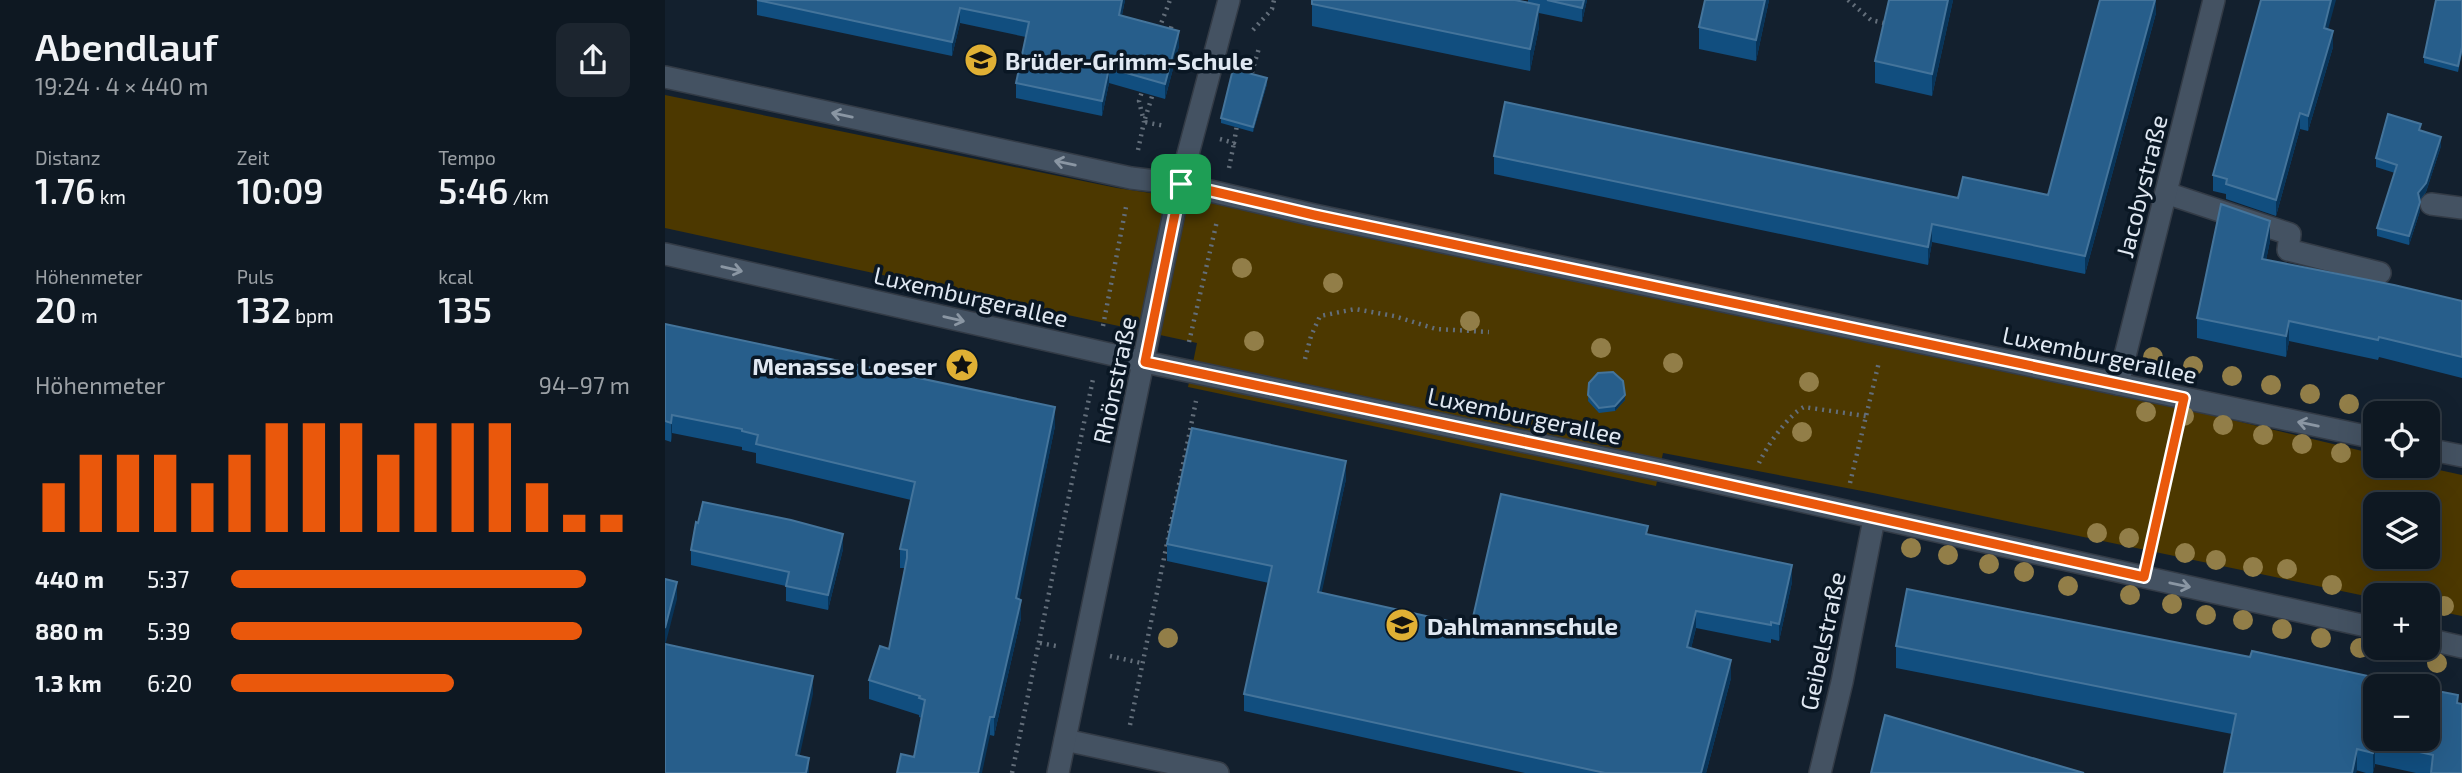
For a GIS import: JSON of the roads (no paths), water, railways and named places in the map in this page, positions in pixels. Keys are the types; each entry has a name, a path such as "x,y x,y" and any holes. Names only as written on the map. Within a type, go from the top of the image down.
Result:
{"street":[{"name":"Rhönstraße","path":"1058,773 1192,133 1229,0"},
{"name":"Jacobystraße","path":"2118,384 2214,0"},
{"name":"Luxemburgerallee","path":"665,77 1132,178 1181,184 1314,215 2363,435"},
{"path":"2166,193 2290,234 2288,250 2380,273"},
{"path":"2431,204 2462,208"},
{"name":"Luxemburgerallee","path":"665,254 1145,362 1660,470 2363,625"},
{"path":"2440,452 2462,456"},
{"name":"Geibelstraße","path":"1820,773 1842,682 1874,519"},
{"path":"2440,642 2462,647"},
{"path":"1065,740 1218,773"}],"place":[{"name":"Brüder-Grimm-Schule","path":"981,60"},
{"name":"Menasse Loeser","path":"962,365"},
{"name":"Dahlmannschule","path":"1402,625"}]}
